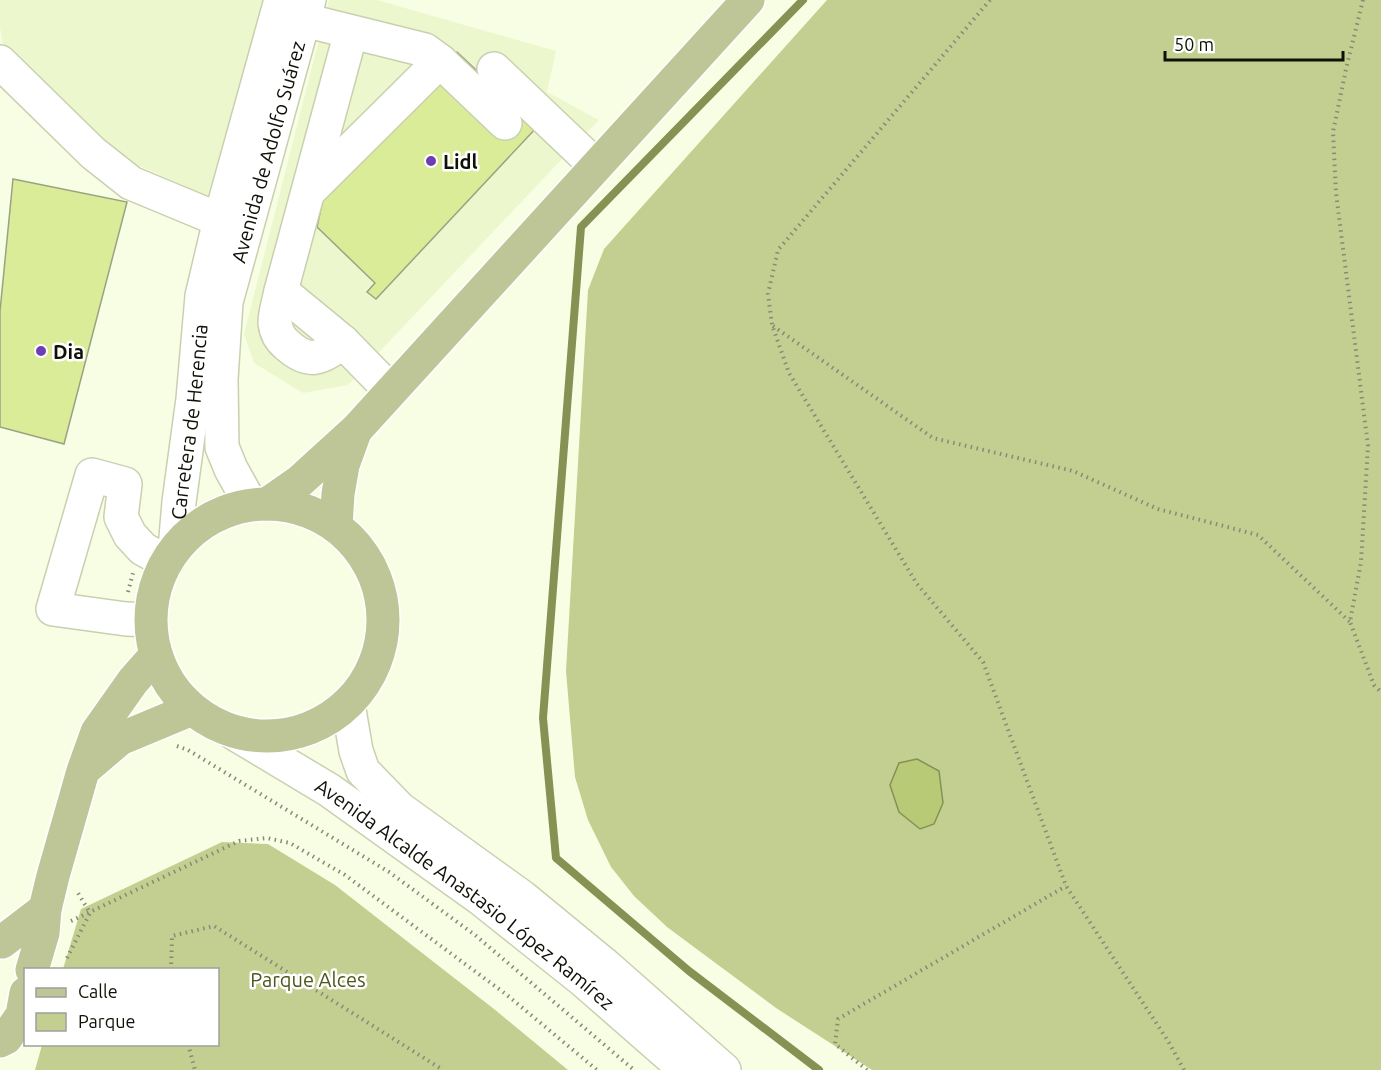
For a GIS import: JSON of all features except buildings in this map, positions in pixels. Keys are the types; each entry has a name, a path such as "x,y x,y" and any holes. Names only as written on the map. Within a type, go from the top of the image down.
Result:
{"main road":[{"path":"259,504 300,481 356,430 748,0"},
{"path":"336,526 343,465 356,430"},
{"path":"259,504 302,509 336,526 360,550 376,579 383,612 381,646 369,677 348,704 329,719 307,730 283,736 258,737 234,733 212,723 192,709 176,694 165,675 156,655 152,638 151,620 155,590 171,556 190,533 209,520 229,510 259,504"},
{"path":"32,968 83,771 97,732 133,681 156,655"},
{"path":"83,771 120,739 192,709"},
{"path":"24,977 19,962 1,942 44,921"},
{"path":"2,1045 22,1015 24,1004"}],"street":[{"path":"298,7 351,32 424,50 440,61 505,123"},
{"name":"Avenida de Adolfo Suárez","path":"214,299 220,220 298,7"},
{"name":"Avenida de Adolfo Suárez","path":"214,299 298,7"},
{"path":"351,32 281,291 275,324 280,339 296,353 311,358 326,354 343,342 391,391"},
{"path":"308,192 440,61"},
{"path":"0,62 93,153 131,183 220,220"},
{"path":"494,69 596,166"},
{"name":"Carretera de Herencia","path":"214,299 221,379 222,447 231,470 259,504"},
{"name":"Carretera de Herencia","path":"171,556 193,399 214,299"},
{"path":"151,620 52,609 92,476 125,484 122,517 130,535 143,549 171,556"},
{"name":"Avenida Alcalde Anastasio López Ramírez","path":"348,704 356,751 363,771 400,809 513,890 606,966 724,1070"},
{"name":"Avenida Alcalde Anastasio López Ramírez","path":"234,733 329,790 480,898 583,980 686,1070"}],"path":[{"path":"990,0 778,250 768,294 772,325 789,373 917,584 983,663 1066,886 1168,1041 1184,1070"},
{"path":"1350,622 1361,562 1368,446 1336,193 1333,132 1363,0"},
{"path":"772,325 933,438 1073,471 1158,509 1258,535 1350,622 1374,685 1381,692"},
{"path":"172,744 188,750 389,873 475,935 634,1070"},
{"path":"44,921 90,913 239,841 267,838 290,843 345,875 507,994 597,1070"},
{"path":"73,883 90,913"},
{"path":"867,1070 835,1044 838,1019 1066,886"},
{"path":"66,960 90,913"},
{"path":"171,968 172,936 214,926 443,1070"},
{"path":"189,1046 195,1070"}],"shaded area":[{"path":"0,0 267,0 214,199 117,156 4,50 0,28"},
{"path":"329,0 377,0 556,51 547,92 599,120 348,385 303,393 254,363 244,334"},
{"path":"917,759 939,771 943,803 934,824 920,829 899,812 890,785 899,763"}],"green space":[{"path":"827,0 1381,0 1381,1070 872,1070 776,1008 667,927 634,896 611,867 588,820 575,777 566,671 588,290 604,249"},
{"name":"Parque Alces","path":"222,842 268,844 335,885 568,1070 35,1070 42,1046 219,1046 219,968 63,968 81,909"}],"waterway":[{"path":"803,0 581,227 543,718 556,858 689,971 819,1070"}],"place":[{"name":"Lidl","path":"431,161"},
{"name":"Dia","path":"41,351"}]}
